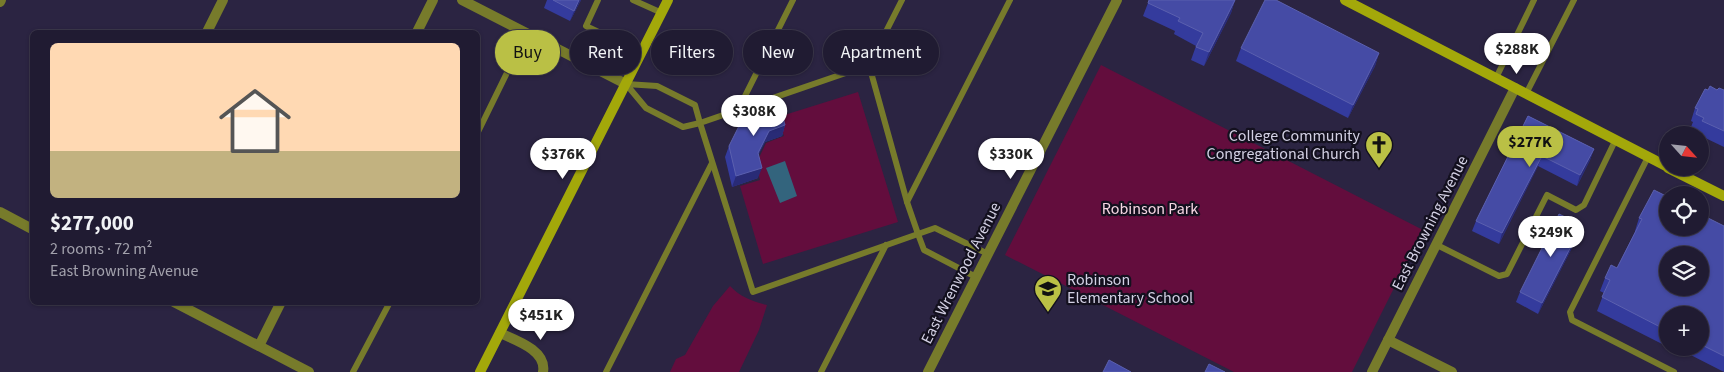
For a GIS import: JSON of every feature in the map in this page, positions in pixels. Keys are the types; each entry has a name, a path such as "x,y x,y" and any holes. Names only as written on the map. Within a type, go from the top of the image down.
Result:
{"main road":[{"path":"480,372 668,0"},
{"path":"1345,0 1659,162"},
{"path":"1685,176 1724,196"}],"street":[{"path":"208,30 223,0"},
{"path":"418,30 433,0"},
{"path":"462,0 518,30"},
{"name":"East Wrenwood Avenue","path":"928,372 1117,0"},
{"path":"560,51 626,84"},
{"name":"East Browning Avenue","path":"1372,372 1515,88"},
{"path":"0,212 30,228"},
{"path":"180,305 308,372"},
{"path":"259,346 280,305"},
{"path":"500,333 528,347 537,354 542,361 544,369 542,372"},
{"path":"1388,340 1452,372"}],"lane":[{"path":"598,0 586,26 642,53"},
{"path":"633,0 662,13"},
{"path":"738,110 793,0"},
{"path":"887,30 902,0"},
{"path":"907,202 1010,0"},
{"path":"1496,78 1534,0"},
{"path":"1526,94 1574,0"},
{"path":"480,128 506,75"},
{"path":"626,84 646,108 683,127 700,123 841,75"},
{"path":"873,75 907,202 924,250 976,277"},
{"path":"626,84 657,86 695,105 753,292 935,228 988,254"},
{"path":"1435,244 1498,276 1507,274 1547,195 1576,210 1584,205 1615,140"},
{"path":"1648,157 1570,312 1572,320 1674,372"},
{"path":"606,372 712,163"},
{"path":"822,372 886,245"},
{"path":"353,372 388,305"}],"green space":[{"name":"Robinson Park","path":"1101,65 1423,230 1352,372 1234,372 1005,255"},
{"path":"858,92 898,222 763,264 740,186 760,180 756,164 766,143 784,136 778,117"},
{"path":"730,286 747,298 767,305 759,330 739,372 670,372 676,359 685,355 713,306"}],"water":[{"path":"785,161 797,196 780,203 766,168"}],"building":[{"path":"553,0 579,0 574,11"},
{"path":"1149,0 1235,0 1209,52 1196,47 1203,33 1178,21 1180,18 1148,3"},
{"path":"1265,0 1276,0 1379,53 1353,105 1241,48"},
{"path":"1710,86 1717,90 1719,88 1724,90 1724,131 1702,121 1704,118 1696,114 1698,109 1695,108 1705,89 1708,90"},
{"path":"779,101 785,125 769,131 758,153 762,168 736,176 729,146 745,114"},
{"path":"1528,116 1594,149 1580,175 1542,156 1502,233 1476,221"},
{"path":"1654,190 1659,192 1659,236 1709,236 1709,218 1724,226 1724,356 1709,348 1709,306 1659,306 1659,326 1602,297 1610,280 1605,278 1611,265 1617,268 1642,219 1639,218"},
{"path":"1559,214 1582,225 1542,303 1520,292"},
{"path":"1109,360 1131,372 1103,372"},
{"path":"1209,364 1225,372 1205,372"}],"place":[{"name":"College Community Congregational Church","path":"1379,169"},
{"name":"Robinson Elementary School","path":"1048,313"}]}
